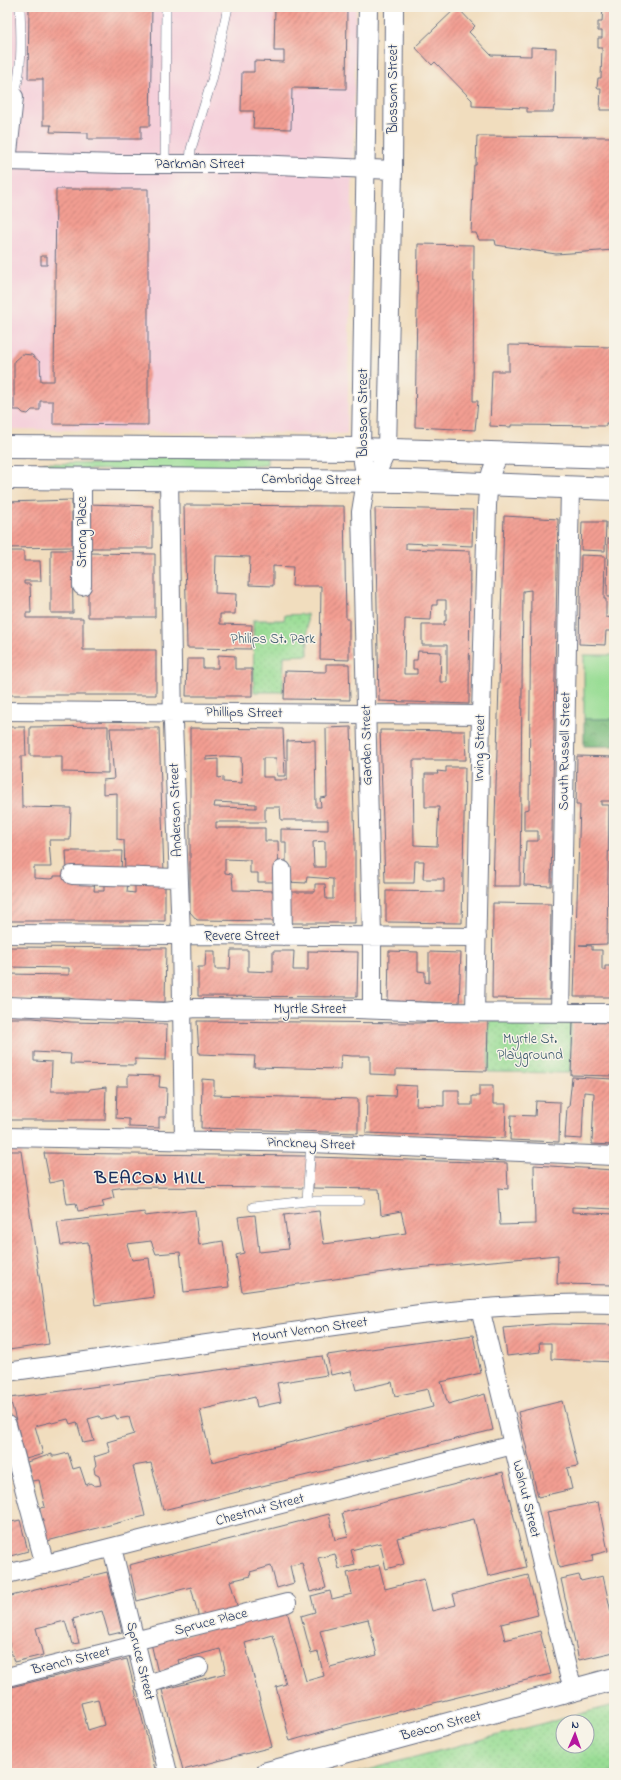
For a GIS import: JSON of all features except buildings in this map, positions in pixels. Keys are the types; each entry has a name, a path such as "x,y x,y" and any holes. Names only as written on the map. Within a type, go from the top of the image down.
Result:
{"main road":[{"path":"7,447 361,449 614,457"},
{"name":"Cambridge Street","path":"7,478 366,481 614,489"},
{"name":"Beacon Street","path":"267,1773 614,1679"}],"street":[{"name":"Blossom Street","path":"366,481 361,449 368,7"},
{"name":"Blossom Street","path":"366,481 379,468 387,450 393,170 394,7"},
{"path":"7,161 11,97"},
{"name":"Parkman Street","path":"7,161 190,164 393,170"},
{"name":"Irving Street","path":"475,1012 481,715 488,484 491,469 500,454"},
{"name":"Strong Place","path":"82,478 82,586"},
{"name":"Anderson Street","path":"169,479 172,712 181,935 184,1140"},
{"name":"Garden Street","path":"366,481 361,512 372,936 372,1010"},
{"name":"South Russell Street","path":"560,1013 570,488"},
{"name":"Phillips Street","path":"7,711 481,715"},
{"path":"282,870 283,936"},
{"path":"72,875 178,878"},
{"name":"Revere Street","path":"7,934 477,937"},
{"name":"Myrtle Street","path":"7,1006 165,1012 195,1008 614,1014"},
{"name":"Pinckney Street","path":"7,1137 311,1143 614,1156"},
{"name":"Mount Vernon Street","path":"7,1372 420,1314 480,1308 577,1303 614,1304"},
{"name":"Walnut Street","path":"480,1308 568,1672 574,1690"},
{"path":"7,1425 45,1565"},
{"name":"Chestnut Street","path":"7,1574 513,1445"},
{"name":"Spruce Street","path":"112,1548 168,1773"},
{"name":"Spruce Place","path":"135,1643 287,1603"},
{"name":"Branch Street","path":"7,1677 135,1643"},
{"path":"146,1685 199,1667"}],"lane":[{"path":"11,97 19,80 22,48 20,7"},
{"path":"166,7 166,164"},
{"path":"190,164 191,149 212,80 228,7"},
{"path":"308,1201 311,1143"},
{"path":"253,1207 308,1201 360,1202"}],"shaded area":[{"path":"7,7 356,7 347,434 7,429"}],"green space":[{"path":"174,456 267,456 267,464 186,471 43,469 43,463 95,464"},
{"name":"Philips St. Park","path":"307,614 308,655 284,656 283,692 254,692 253,620 284,620 285,615"},
{"path":"584,655 614,655 614,719 584,719"},
{"path":"584,719 614,719 614,746 584,746"},
{"name":"Myrtle St. Playground","path":"489,1021 571,1023 570,1073 488,1072"},
{"path":"614,1705 614,1773 357,1773 555,1720 555,1754 595,1754 595,1714 580,1714"}],"district":[{"name":"BEACON HILL","path":"150,1179"}]}
